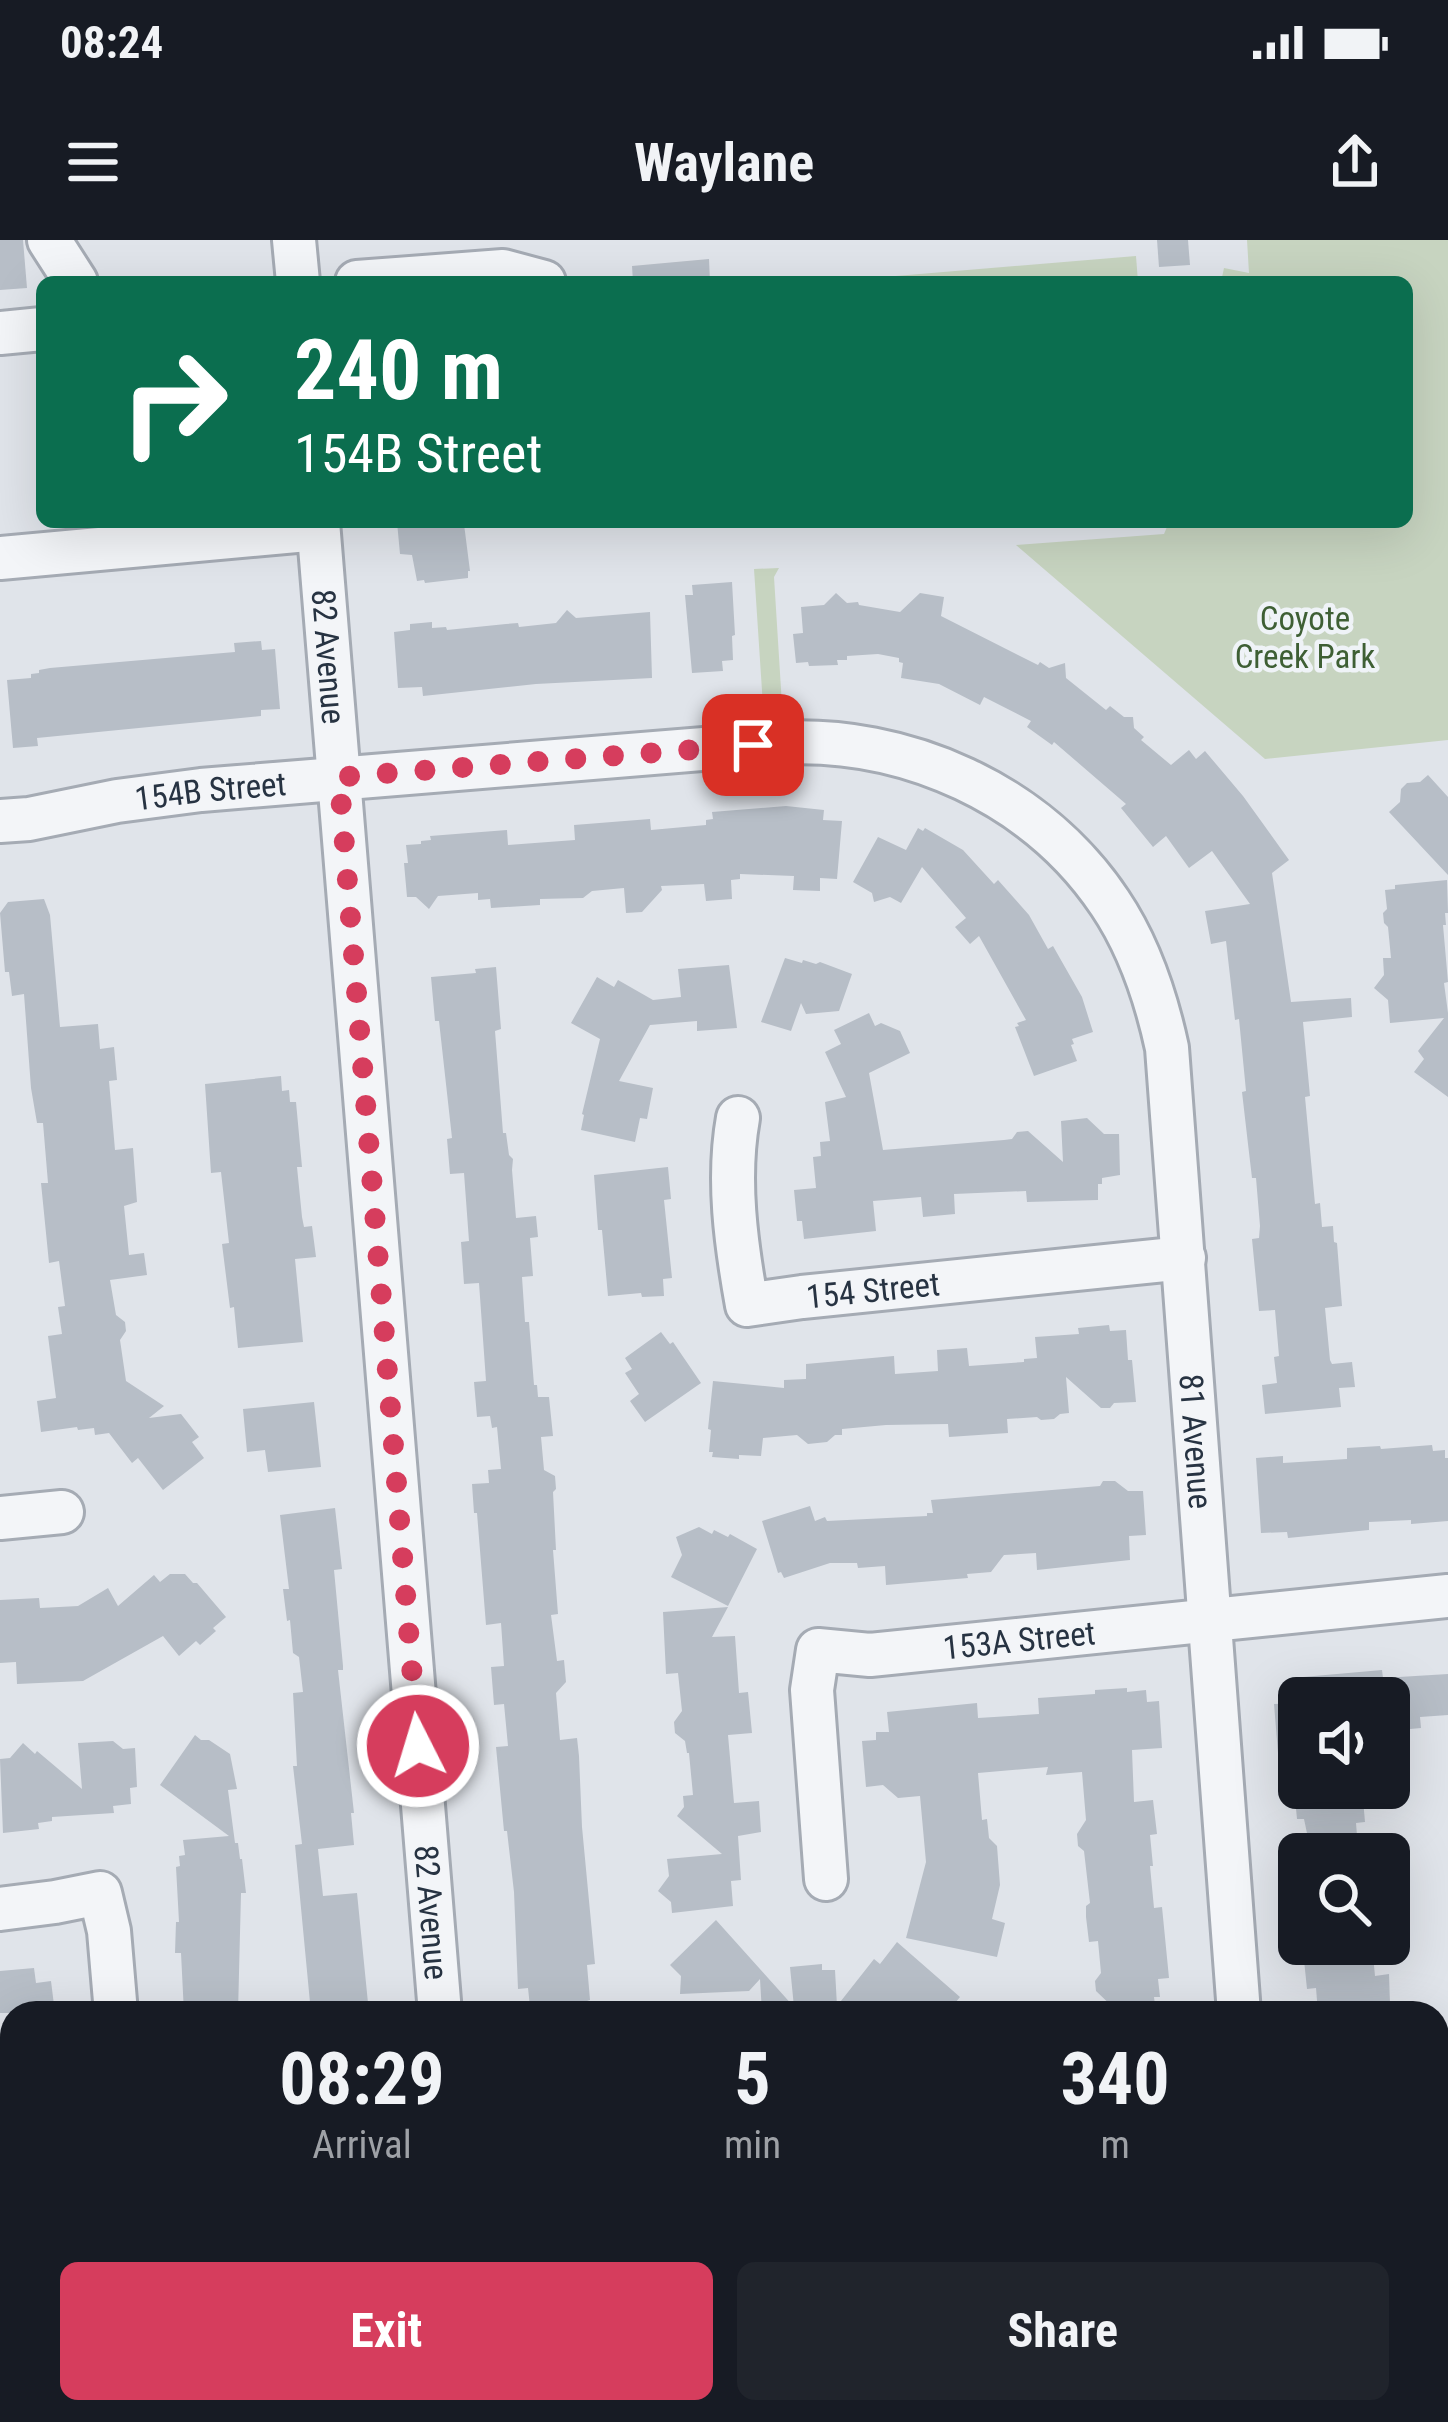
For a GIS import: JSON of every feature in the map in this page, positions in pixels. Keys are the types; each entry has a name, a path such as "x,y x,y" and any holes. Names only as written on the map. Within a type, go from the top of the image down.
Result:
{"street":[{"path":"49,240 72,276"},
{"path":"294,240 297,276"},
{"path":"445,276 503,272 519,276"},
{"path":"0,333 36,330"},
{"path":"0,558 200,531 259,528"},
{"name":"82 Avenue","path":"318,528 439,2001"},
{"name":"154B Street","path":"0,821 157,795 339,777 818,742 860,746 926,762 1004,800 1048,833 1096,884"},
{"name":"81 Avenue","path":"1096,884 1119,916 1145,971 1165,1035 1171,1081 1238,2001"},
{"name":"154 Street","path":"738,1118 732,1164 747,1305 1184,1258"},
{"path":"0,1515 62,1511"},
{"name":"153A Street","path":"826,1880 812,1690 818,1649 870,1654 1448,1595"},
{"path":"0,1909 100,1892 109,1931 115,2001"}],"green space":[{"name":"Coyote Creek Park","path":"1247,240 1448,240 1448,740 1265,759 1016,545 1164,534 1166,528 1413,528 1413,276 1222,276 1224,268 1249,273"},
{"path":"1136,256 1138,276 896,276"},
{"path":"779,568 774,577 782,705 763,706 754,569"}],"building":[{"path":"0,240 23,240 27,288 0,290"},
{"path":"1157,240 1188,240 1190,265 1159,267"},
{"path":"709,259 710,276 633,276 632,266"},
{"path":"398,528 465,528 468,578 417,581 412,555 400,554"},
{"path":"732,582 733,660 722,661 723,671 692,673 685,595 693,595 692,585"},
{"path":"836,593 847,603 900,612 920,593 944,597 941,616 1038,665 1049,668 1065,663 1066,678 1106,710 1110,706 1124,717 1133,717 1134,728 1144,737 1141,740 1171,765 1189,750 1196,759 1205,751 1289,860 1272,873 1291,1002 1351,998 1352,1017 1303,1022 1315,1204 1320,1203 1322,1227 1333,1226 1337,1243 1342,1306 1325,1308 1330,1360 1332,1364 1352,1362 1355,1387 1339,1388 1341,1407 1265,1414 1262,1385 1277,1383 1275,1310 1259,1311 1252,1239 1259,1238 1260,1226 1242,1092 1246,1091 1239,1019 1235,1020 1226,941 1211,944 1205,911 1250,904 1212,851 1189,868 1166,836 1153,847 1121,808 1126,804 1054,742 1027,727 1031,721 984,697 980,705 939,684 901,678 899,658 878,654 847,656 847,660 837,660 838,665 796,663 793,634 803,633 801,607 824,605"},
{"path":"567,610 576,618 650,612 652,678 423,696 422,687 398,688 394,632 410,630 410,624 432,622 432,628 447,630 518,623 519,627 556,623"},
{"path":"261,641 262,650 275,649 280,709 261,710 261,716 37,738 38,746 13,748 7,680 31,678 50,668 235,652 234,643"},
{"path":"1428,775 1448,797 1448,875 1389,812 1400,802 1407,783 1420,782"},
{"path":"786,806 824,810 823,820 842,821 837,879 820,878 820,891 793,890 794,876 740,874 740,879 731,880 732,899 706,901 704,884 661,886 642,912 626,913 624,888 592,891 583,898 540,899 540,905 491,908 490,899 478,900 478,893 438,896 429,909 416,897 407,897 406,845 421,844 431,840 430,836 507,830 508,845 575,840 574,825 650,819 651,830 706,825 706,820 713,819 712,812"},
{"path":"918,828 963,850 994,884 998,880 1029,915 1048,949 1053,946 1082,997 1093,1032 1072,1039 1077,1061 1034,1076 1015,1027 1026,1020 979,936 970,944 955,927 966,918 922,867 901,903 890,897 874,902 872,893 853,882 878,837 906,850"},
{"path":"1447,880 1448,913 1443,925 1448,1097 1414,1072 1424,1059 1418,1051 1444,1018 1390,1023 1388,1000 1374,988 1384,975 1383,958 1391,958 1383,913 1387,909 1385,890"},
{"path":"44,899 50,915 60,1027 98,1024 100,1049 114,1047 117,1080 109,1081 115,1150 133,1148 137,1202 124,1206 129,1255 144,1253 147,1275 110,1280 116,1315 125,1322 120,1340 126,1381 164,1406 149,1418 181,1414 199,1437 192,1442 204,1458 163,1490 138,1458 132,1463 109,1433 95,1435 94,1428 77,1427 41,1432 37,1401 56,1398 48,1336 62,1334 58,1307 65,1306 59,1261 49,1263 41,1183 48,1183 43,1123 37,1123 31,1088 24,994 12,996 0,913 8,902"},
{"path":"785,958 820,962 852,974 839,1011 806,1014 801,1003 791,1031 761,1022"},
{"path":"729,965 737,1028 697,1031 697,1021 650,1025 619,1081 653,1088 647,1119 640,1118 635,1142 581,1130 600,1039 571,1023 597,977 614,987 618,980 653,1000 681,997 678,969"},
{"path":"496,967 501,1029 495,1031 503,1133 513,1159 516,1218 536,1216 538,1237 530,1238 533,1276 522,1277 534,1385 538,1397 549,1397 553,1436 541,1437 544,1470 555,1476 556,1489 553,1550 558,1614 551,1615 557,1661 564,1660 566,1682 556,1693 560,1740 577,1738 579,1756 595,1964 587,1965 587,2001 529,2001 528,1988 518,1989 514,1892 496,1747 508,1746 504,1704 494,1705 491,1667 504,1666 501,1623 486,1625 472,1484 489,1483 488,1470 501,1469 497,1427 492,1428 490,1416 477,1417 474,1382 486,1381 479,1283 464,1284 461,1242 469,1241 464,1173 450,1174 447,1139 452,1138 431,977 476,973 475,969"},
{"path":"869,1013 875,1026 881,1023 900,1031 910,1053 869,1073 883,1150 1012,1139 1017,1132 1028,1131 1063,1162 1061,1121 1087,1118 1104,1134 1119,1134 1120,1175 1102,1178 1098,1200 1027,1202 1026,1191 954,1194 955,1214 923,1217 921,1197 873,1201 876,1231 804,1239 794,1190 816,1188 813,1157 821,1156 820,1142 830,1141 825,1102 846,1097 825,1052 841,1044 834,1030"},
{"path":"281,1076 282,1091 289,1090 290,1102 296,1102 302,1217 304,1227 312,1226 316,1257 295,1259 303,1342 238,1348 222,1244 229,1243 221,1172 211,1173 205,1084"},
{"path":"668,1167 671,1199 664,1200 672,1278 663,1279 664,1296 608,1296 594,1175"},
{"path":"1109,1325 1110,1331 1126,1330 1136,1402 1101,1408 1066,1377 1069,1413 1054,1419 1007,1419 1008,1433 949,1437 948,1424 886,1425 842,1429 842,1435 827,1442 808,1444 797,1435 763,1438 761,1456 712,1457 709,1452 713,1381 784,1388 784,1380 806,1379 806,1364 894,1356 895,1374 938,1371 937,1350 967,1348 969,1366 1024,1362 1037,1358 1035,1337 1079,1334 1078,1328"},
{"path":"661,1332 701,1383 645,1422 630,1401 639,1394 625,1373 632,1369 625,1358"},
{"path":"314,1402 321,1467 268,1472 265,1450 247,1452 243,1409"},
{"path":"1432,1445 1433,1451 1445,1450 1448,1458 1448,1521 1369,1522 1369,1530 1288,1538 1287,1532 1261,1533 1256,1458 1283,1456 1283,1463 1347,1459 1347,1448"},
{"path":"1103,1481 1115,1481 1128,1491 1143,1491 1146,1535 1129,1536 1130,1560 1037,1570 1036,1553 1004,1555 991,1572 967,1574 968,1578 886,1585 885,1566 830,1563 784,1578 778,1573 762,1521 810,1506 815,1521 927,1516 933,1513 931,1500 1100,1486"},
{"path":"335,1508 342,1569 334,1570 343,1666 338,1670 354,1845 318,1849 323,1896 357,1893 368,2001 310,2001 295,1845 302,1844 293,1766 297,1766 293,1693 303,1692 299,1657 293,1653 287,1621 283,1589 289,1589 280,1515"},
{"path":"699,1527 712,1534 714,1530 730,1534 757,1549 728,1606 671,1577 682,1555 676,1537"},
{"path":"170,1574 185,1574 197,1583 226,1617 200,1645 196,1641 179,1656 163,1636 83,1681 17,1684 16,1662 0,1663 0,1600 39,1598 40,1608 78,1606 108,1588 118,1606 154,1575 160,1582"},
{"path":"728,1607 712,1637 735,1636 739,1693 748,1692 752,1733 728,1735 734,1803 759,1801 761,1832 738,1836 741,1880 731,1881 733,1906 672,1913 671,1902 658,1891 669,1876 667,1859 722,1854 677,1816 684,1807 683,1796 693,1795 689,1753 685,1741 675,1733 674,1722 682,1711 678,1673 666,1674 663,1612"},
{"path":"1382,1670 1383,1677 1303,1677"},
{"path":"1448,1674 1448,1715 1420,1717 1421,1728 1410,1729 1410,1677 1399,1677"},
{"path":"1095,1690 1146,1690 1147,1702 1159,1701 1162,1748 1132,1750 1134,1802 1153,1800 1157,1834 1150,1835 1150,1866 1154,1908 1162,1907 1169,1978 1158,1979 1160,1997 1154,2001 1106,2001 1096,1991 1095,1981 1101,1973 1098,1941 1089,1942 1086,1906 1090,1903 1084,1851 1078,1846 1077,1834 1086,1820 1082,1772 1046,1775 1048,1767 978,1773 982,1820 987,1819 989,1838 997,1846 1000,1885 992,1919 1005,1923 997,1957 906,1938 926,1862 920,1796 898,1798 883,1785 866,1787 862,1741 876,1740 876,1732 889,1732 887,1712 977,1703 978,1718 1039,1714 1038,1698 1095,1694"},
{"path":"1274,1704 1278,1704 1278,1753"},
{"path":"195,1735 230,1754 237,1789 228,1790 246,1893 241,1893 238,2001 183,2001 181,1953 175,1953 179,1922 176,1867 179,1856 185,1855 183,1840 229,1836 160,1785"},
{"path":"113,1741 123,1749 135,1748 137,1787 130,1788 131,1804 113,1806 114,1813 52,1817 52,1821 38,1823 39,1829 3,1833 0,1759 10,1758 23,1743 82,1789 78,1743"},
{"path":"1296,1809 1364,1809 1365,1822 1356,1823 1357,1833 1307,1833 1304,1819 1297,1819"},
{"path":"716,1920 789,2001 761,2001 760,1979 749,1991 680,1994 681,1976 670,1965"},
{"path":"897,1942 960,1997 957,2001 841,2001 874,1959 880,1964"},
{"path":"822,1964 822,1970 835,1970 837,2001 793,2001 790,1967"},
{"path":"1305,1965 1374,1965 1375,1976 1389,1974 1390,2001 1317,2001 1316,1988 1307,1989"},
{"path":"34,1968 36,1983 51,1981 54,2001 0,2001 0,1971"}],"route":[{"path":"418,1746 339,777 753,745"}]}
